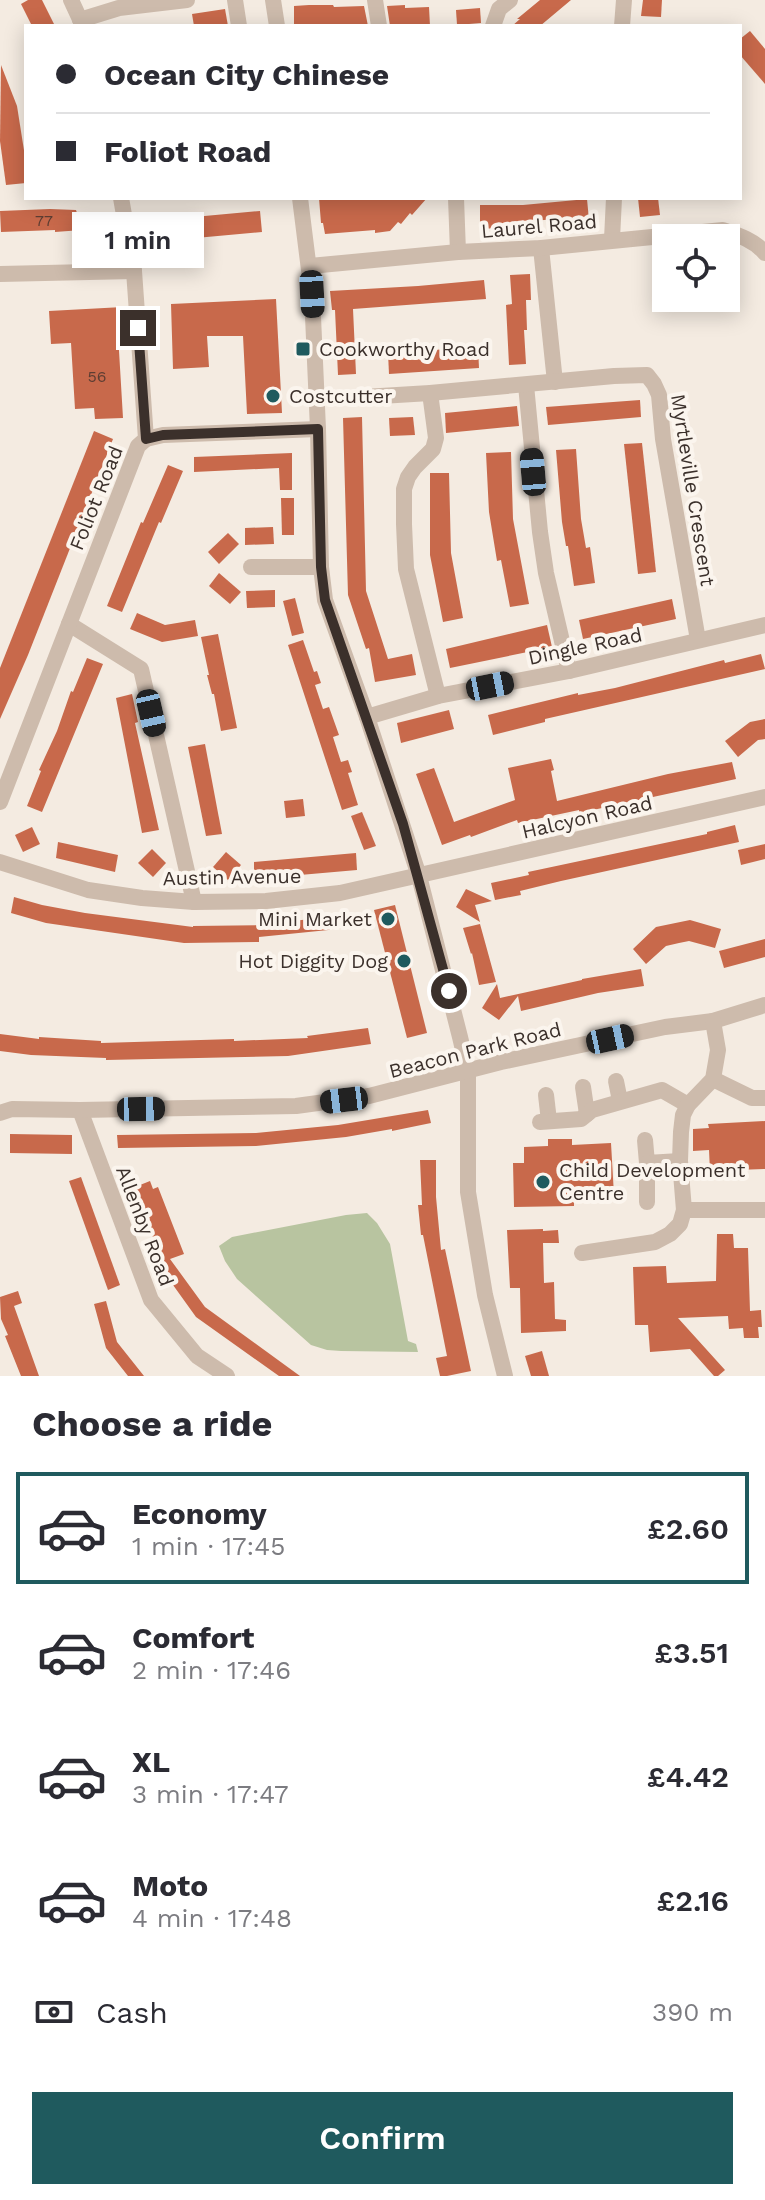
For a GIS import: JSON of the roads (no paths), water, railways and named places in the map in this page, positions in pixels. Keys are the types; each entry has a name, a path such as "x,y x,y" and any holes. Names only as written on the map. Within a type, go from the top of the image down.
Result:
{"street":[{"path":"71,0 82,23 119,8 187,0"},
{"path":"235,0 239,24"},
{"path":"273,0 277,24"},
{"path":"375,0 379,24"},
{"path":"484,0 505,4 494,24"},
{"path":"622,24 624,0"},
{"name":"Foliot Road","path":"0,802 138,446 146,439 134,271 121,200"},
{"path":"300,200 310,266 321,567 325,600 419,876 468,1071 468,1192 485,1295 505,1376"},
{"path":"456,200 458,252"},
{"path":"612,239 614,200"},
{"name":"Laurel Road","path":"310,266 723,230 744,238 765,253"},
{"path":"541,248 555,382"},
{"path":"0,274 134,271"},
{"name":"Myrtleville Crescent","path":"364,397 647,375 659,395 663,439 698,640"},
{"path":"526,385 535,500 546,573 569,671"},
{"path":"430,393 436,438 433,449 408,477 404,489 404,524 406,569 438,696"},
{"path":"146,439 163,435 318,429"},
{"path":"251,567 321,567"},
{"path":"69,624 141,669 194,902"},
{"name":"Dingle Road","path":"367,717 438,696 569,671 765,625"},
{"name":"Halcyon Road","path":"419,876 765,797"},
{"name":"Austin Avenue","path":"0,862 88,890 194,902 266,901 340,893 419,876"},
{"name":"Beacon Park Road","path":"0,1113 12,1109 296,1106 369,1096 665,1027 713,1021 765,1005"},
{"path":"582,1253 655,1242 680,1224 684,1210 680,1161 683,1115 688,1105 713,1079 718,1050 713,1021"},
{"path":"713,1079 752,1098 765,1098"},
{"path":"616,1081 620,1101"},
{"path":"583,1087 587,1114"},
{"path":"546,1095 544,1122 581,1119 592,1110 662,1090 688,1105"},
{"name":"Allenby Road","path":"80,1110 151,1300 197,1356 227,1376"},
{"path":"645,1140 647,1202"},
{"path":"647,1163 680,1161"},
{"path":"684,1210 765,1210"}],"place":[{"name":"Cookworthy Road","path":"303,349"},
{"name":"Costcutter","path":"273,396"},
{"name":"Mini Market","path":"388,919"},
{"name":"Hot Diggity Dog","path":"404,961"},
{"name":"Child Development Centre","path":"543,1182"}]}
